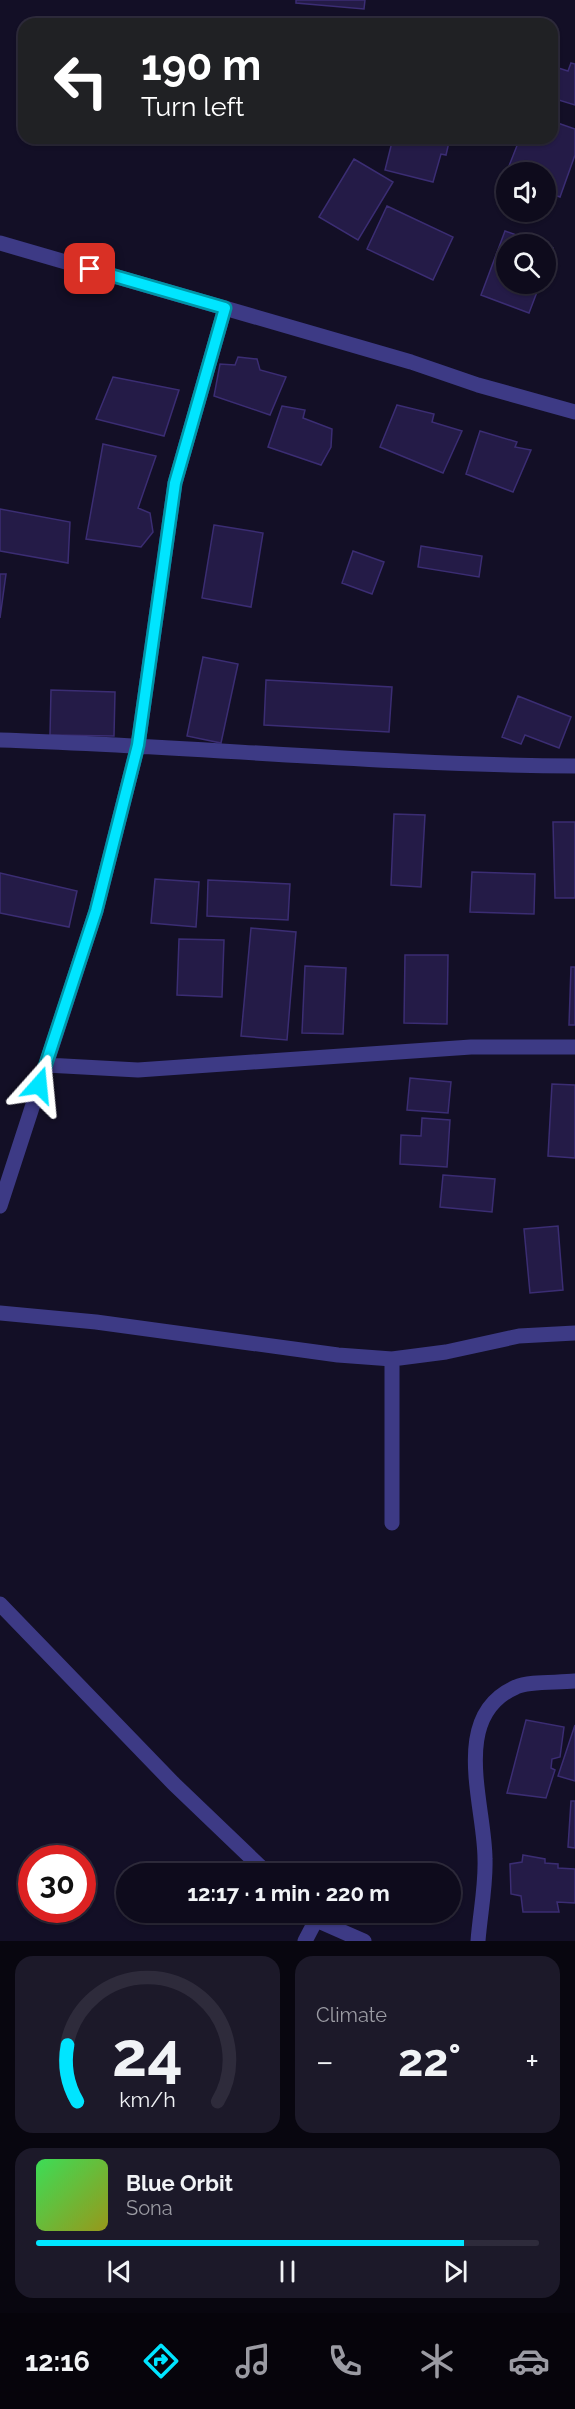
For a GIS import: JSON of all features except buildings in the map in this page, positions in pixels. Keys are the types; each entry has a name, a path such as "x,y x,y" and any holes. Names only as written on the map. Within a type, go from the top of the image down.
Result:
{"street":[{"path":"0,243 575,412"},
{"path":"0,1206 96,911 138,745 175,483 225,308"},
{"path":"0,740 138,745 373,759 575,766"},
{"path":"46,1065 138,1070 471,1047 575,1047"},
{"path":"0,1313 96,1322 392,1359 447,1352 519,1336 575,1333"},
{"path":"392,1359 393,1523"},
{"path":"0,1604 173,1783 257,1863"},
{"path":"478,1941 486,1859 474,1760 476,1741 485,1714 502,1695 518,1686 575,1681"},
{"path":"305,1941 310,1923"},
{"path":"326,1923 363,1941"}],"route":[{"path":"39,1085 96,911 138,745 175,483 225,308 90,269"}]}
